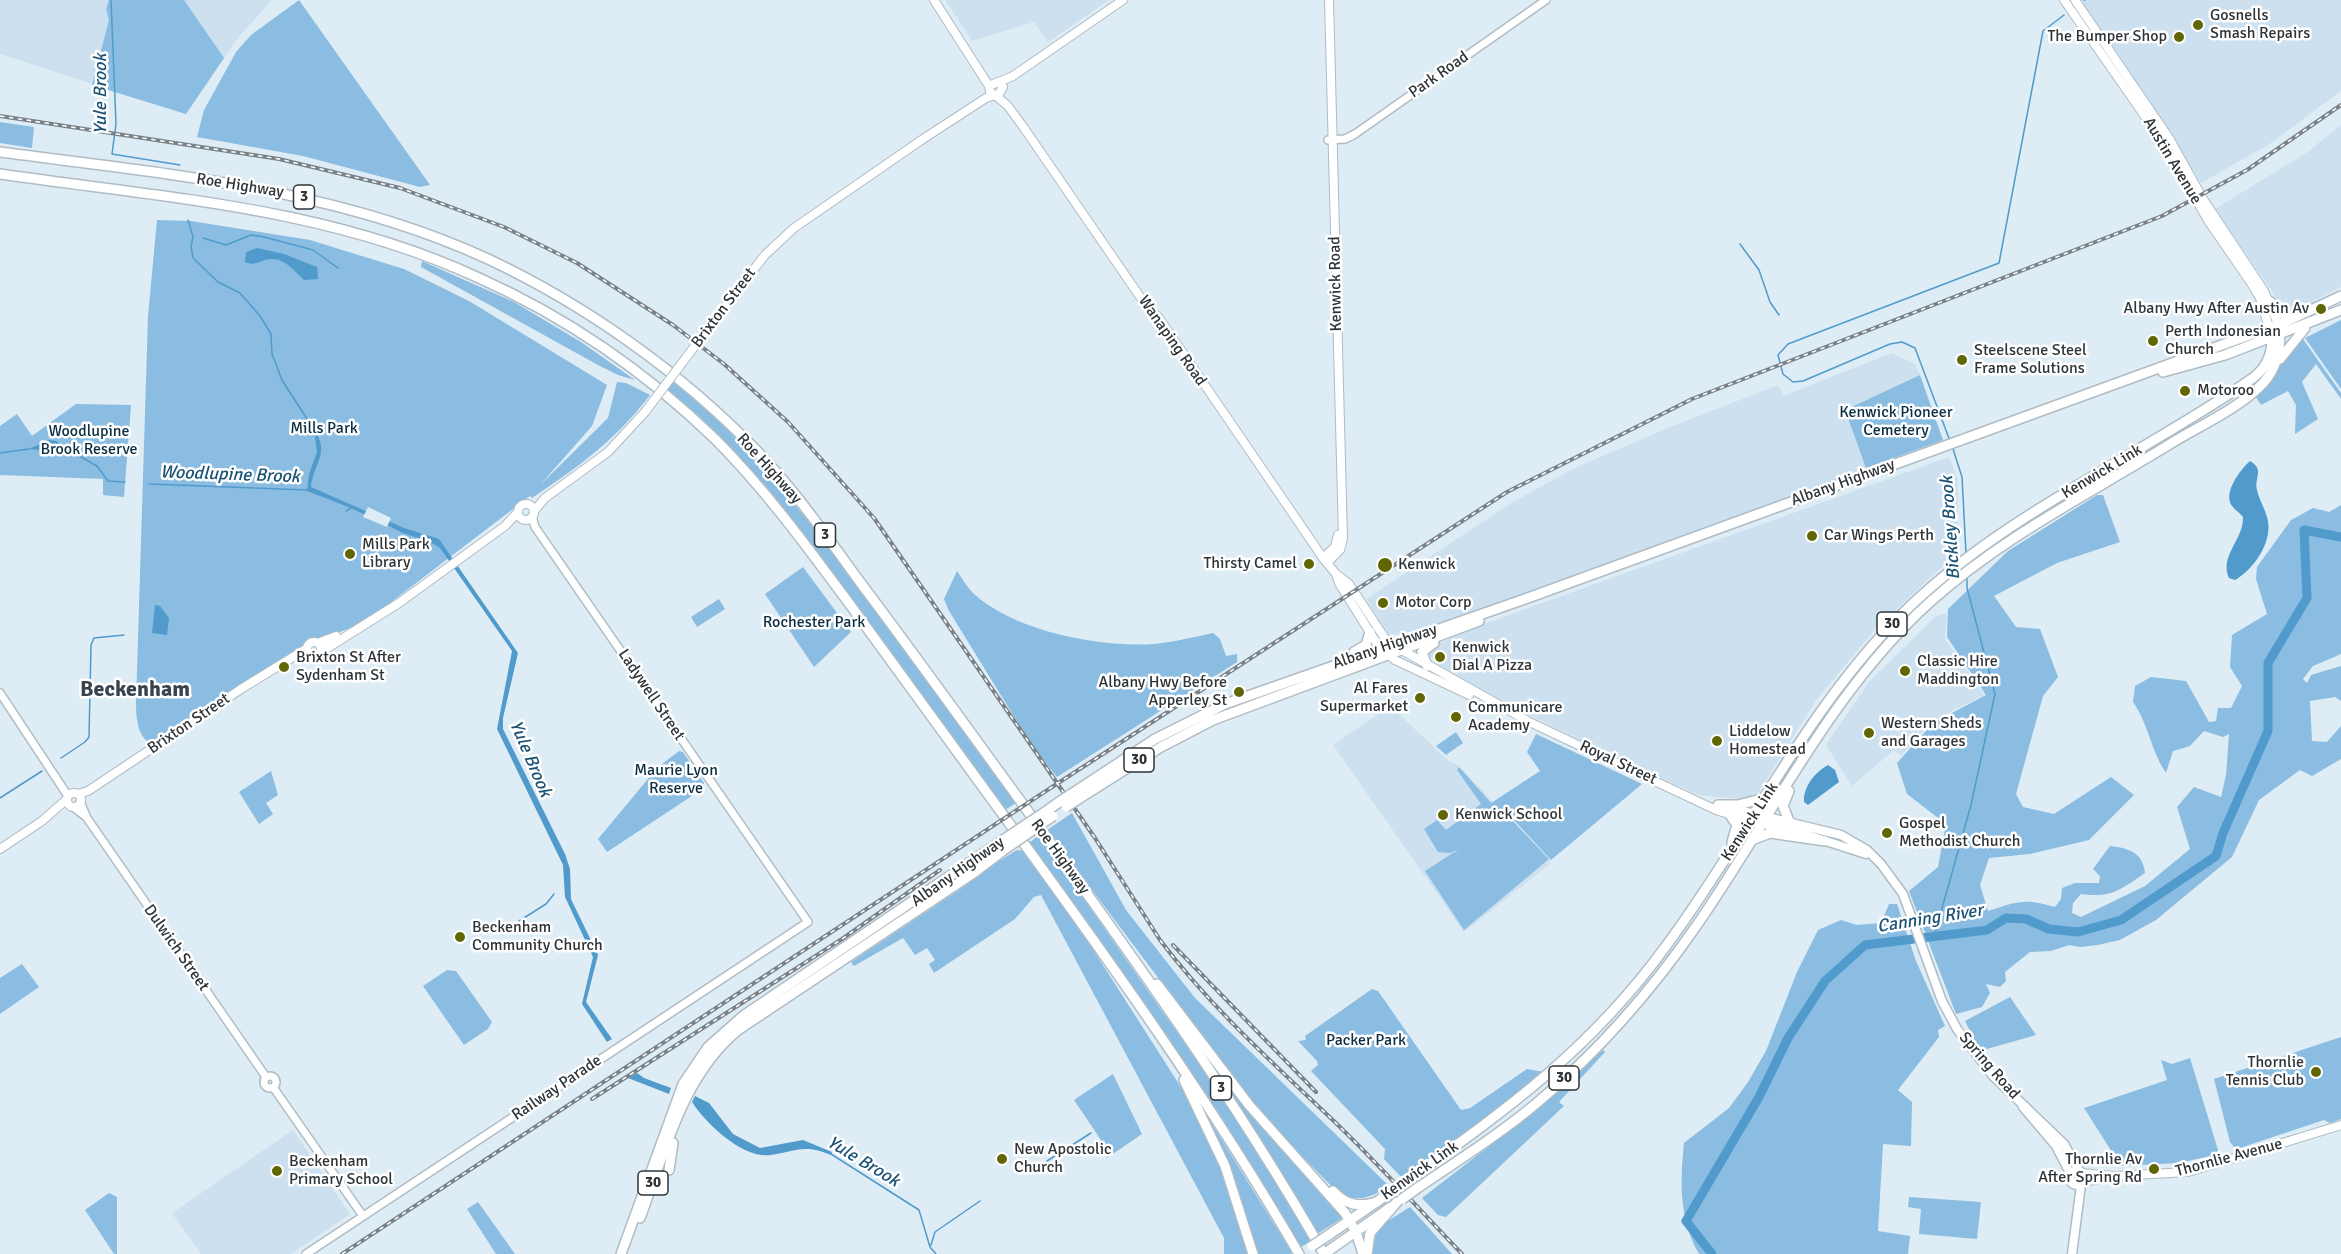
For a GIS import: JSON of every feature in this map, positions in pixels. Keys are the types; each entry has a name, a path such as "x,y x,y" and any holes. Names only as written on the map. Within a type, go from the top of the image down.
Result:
{"highway":[{"name":"Roe Highway","path":"0,152 214,181 304,197 402,224 490,260 594,318 688,387 756,450 820,527 891,623 1123,943 1237,1111 1324,1254"},
{"name":"Roe Highway","path":"0,174 200,201 301,218 348,229 440,260 483,279 585,336 631,368 715,440 800,537 1099,946 1167,1045 1299,1254"},
{"name":"Albany Highway","path":"1960,443 2290,320 2341,296"},
{"path":"2271,302 2290,320"},
{"name":"Albany Highway","path":"621,1254 683,1083 708,1047 742,1016 1078,795 1201,726 1387,649 2143,378 2254,344 2341,310"},
{"name":"30","path":"2264,376 2309,324"},
{"path":"2264,376 2277,359 2274,326"},
{"path":"2254,344 2263,349 2265,355 2264,376"},
{"name":"Kenwick Link","path":"1299,1254 1377,1202 1527,1094 1579,1047 1625,999 1714,879 1842,683 1899,617 1942,578 1996,537 2264,376"},
{"name":"Kenwick Link","path":"1324,1254 1538,1102 1622,1021 1696,926 1852,688 1887,646 1950,585 2002,546 2220,413 2264,376"},
{"name":"Albany Highway","path":"1078,795 1155,739 1188,721 1243,697 1333,665 1387,649 1400,651 1946,448"},
{"path":"1427,666 1421,656 1425,648 1461,632 1471,624"},
{"path":"1333,665 1338,659 1365,647 1370,632"},
{"path":"1789,821 1784,812 1784,801 1811,749"},
{"path":"1714,805 1738,805 1765,798"},
{"path":"1714,879 1720,859 1736,833 1736,821 1730,815"},
{"path":"1751,840 1770,833 1826,841"},
{"name":"Albany Highway","path":"626,1254 680,1112 708,1059 738,1030 975,872 1006,844"},
{"path":"1123,943 1153,978 1249,1105 1350,1220 1365,1254"},
{"path":"1167,1045 1225,1166 1253,1254"},
{"path":"669,1170 680,1112"},
{"path":"1302,1163 1345,1202 1362,1206 1377,1202"},
{"path":"1365,1254 1370,1233 1400,1201"}],"main road":[{"name":"Wanaping Road","path":"934,0 1145,304 1159,318 1162,326 1336,574 1339,583 1370,632 1387,649"},
{"name":"Brixton Street","path":"292,659 316,657 320,647 374,620 505,526 529,514 546,498 608,452 645,412 765,255 786,235 1123,0"},
{"name":"Kenwick Road","path":"1325,560 1338,539 1327,0"},
{"name":"Austin Avenue","path":"2064,0 2162,141 2208,222 2251,283 2274,326"},
{"name":"Austin Avenue","path":"2075,0 2151,110 2203,199 2271,302 2274,326"},
{"name":"Brixton Street","path":"505,526 521,505 529,514"},
{"path":"517,513 529,514"},
{"name":"Wanaping Road","path":"1336,574 1345,579 1365,606 1384,638 1387,649"},
{"path":"1354,606 1365,606 1362,619"},
{"name":"Brixton Street","path":"0,849 241,689 292,659 312,642 320,647"},
{"path":"306,649 312,657"},
{"name":"Royal Street","path":"1387,649 1418,672 1714,805 1872,856"},
{"name":"Royal Street","path":"1400,651 1526,720"},
{"name":"Royal Street","path":"1714,805 1730,815 1753,817"},
{"name":"Royal Street","path":"1764,820 1789,821 1841,835 1867,850 1896,880 1903,894"},
{"name":"Spring Road","path":"1903,894 1932,975 1957,1029 1982,1063 2022,1104 2078,1178"},
{"name":"Thornlie Avenue","path":"2078,1178 2188,1172 2341,1125"},
{"path":"2072,1254 2074,1224 2078,1216 2078,1178"}],"street":[{"name":"Park Road","path":"1330,140 1345,139 1356,134 1546,0"},
{"name":"Ladywell Street","path":"529,514 535,527 808,922"},
{"name":"Dulwich Street","path":"0,693 266,1077 264,1086 273,1087 363,1216"},
{"name":"Railway Parade","path":"306,1254 808,922"}],"shaded area":[{"path":"0,0 272,0 237,39 186,114 0,54"},
{"path":"945,0 1109,0 1048,42 1034,22 972,41"},
{"path":"2078,0 2341,0 2341,91 2268,145 2201,183 2161,119"},
{"path":"2341,125 2341,287 2290,313 2285,310 2215,209 2306,153"},
{"path":"257,248 284,254 317,267 318,279 304,280 282,261 268,259 252,264 245,262 246,252"},
{"path":"1892,353 1915,364 1920,375 1845,410 1866,468 1855,475 1475,611 1402,634 1388,634 1366,599 1513,502 1575,468 1668,428 1778,385 1783,396"},
{"path":"314,430 319,438 321,452 311,487 404,528 439,539 518,653 503,718 503,729 565,854 570,869 571,899 598,955 586,1002 612,1039 607,1042 582,1004 593,957 565,897 563,865 497,729 512,651 440,548 307,491 309,474 317,452"},
{"path":"49,440 56,441 75,453 29,449"},
{"path":"1949,457 1958,480 1957,553 1878,626 1817,699 1756,796 1740,799 1699,795 1642,770 1470,686 1435,663 1430,655 1429,650 1435,645 1489,622"},
{"path":"2250,461 2258,471 2256,485 2268,521 2267,538 2254,563 2235,580 2229,578 2227,562 2240,533 2243,517 2233,507 2229,495 2234,482"},
{"path":"155,605 160,606 169,618 167,635 152,633"},
{"path":"1947,613 1945,639 1984,695 1932,721 1901,756 1894,750 1852,786 1826,745 1869,682 1936,616"},
{"name":"Kenwick School","path":"1390,706 1448,760 1459,766 1551,863 1464,932 1333,745"},
{"path":"1828,765 1835,770 1839,782 1808,805 1804,802 1804,796 1808,786 1814,776"},
{"path":"637,1073 671,1088 669,1094 628,1078"},
{"name":"Yule Brook","path":"695,1096 709,1103 733,1134 760,1148 803,1140 832,1152 831,1155 807,1149 771,1155 749,1152 726,1138 706,1120 692,1102"},
{"name":"Beckenham Primary School","path":"293,1130 350,1214 291,1254 201,1254 172,1213"}],"green space":[{"path":"109,0 184,0 224,58 186,114 92,85 109,20 106,9"},
{"path":"299,0 430,185 420,187 303,156 197,137 204,110 236,52 251,35"},
{"path":"0,122 34,127 32,148 0,143"},
{"name":"Mills Park","path":"157,220 191,221 310,240 404,269 469,301 607,385 592,426 540,485 608,418 617,382 626,383 650,395 624,426 595,452 532,498 530,496 386,606 352,627 326,638 313,639 298,652 150,743 140,731 136,702 148,316"},
{"path":"422,261 514,302 581,342 635,380 598,365 421,267"},
{"path":"2341,320 2341,389 2305,338"},
{"path":"2303,339 2341,393 2341,399 2316,364 2302,382 2318,419 2295,434 2296,405 2288,391 2261,405 2256,397"},
{"name":"Kenwick Pioneer Cemetery","path":"1920,375 1943,440 1866,468 1845,410"},
{"path":"675,379 724,426 814,528 897,636 1016,803 1005,810 768,489 720,439 665,392"},
{"name":"Woodlupine Brook Reserve","path":"76,404 131,405 124,497 103,495 103,479 0,475 0,426 17,414 32,436"},
{"path":"2097,495 2103,495 2120,542 2057,563 1994,596 2016,627 2040,629 2058,677 2043,696 2016,794 2023,807 2054,814 2111,777 2134,795 2089,840 2030,854 1989,858 1980,885 1988,911 2021,902 2036,902 2055,907 2061,899 2062,888 2075,883 2099,883 2100,876 2093,869 2110,846 2134,852 2141,860 2145,873 2108,894 2081,894 2073,903 2072,913 2081,917 2145,886 2190,849 2177,807 2194,787 2221,797 2226,775 2229,734 2223,737 2204,731 2190,746 2173,751 2166,773 2133,702 2135,686 2151,677 2186,681 2209,722 2216,721 2218,708 2231,708 2242,686 2230,667 2232,635 2267,614 2256,579 2257,567 2291,520 2313,508 2329,512 2341,505 2341,654 2313,666 2303,679 2307,683 2311,675 2341,666 2341,701 2335,697 2310,701 2312,741 2327,742 2341,726 2341,759 2312,776 2300,770 2259,800 2232,857 2156,920 2120,940 2098,945 2080,947 2069,945 2051,951 2030,952 2005,972 2006,981 2000,987 1986,984 1990,993 1982,1007 1956,1014 1909,891 1938,867 1946,824 1907,794 1897,763 1933,723 1986,695 1947,637 1948,609 2008,551"},
{"name":"Rochester Park","path":"803,567 851,632 814,667 765,594"},
{"path":"957,571 973,593 990,606 1034,627 1084,640 1133,645 1161,643 1213,633 1220,639 1226,656 1237,654 1237,662 1057,777 1031,744 949,611 944,599"},
{"path":"719,599 725,609 697,627 691,617"},
{"path":"1456,732 1463,743 1446,755 1436,746"},
{"path":"1536,734 1642,784 1551,860 1510,816 1506,820 1510,818 1549,859 1464,930 1425,871 1459,849 1450,853 1438,852 1424,829 1437,820 1446,830 1481,804 1457,770 1459,767 1491,803 1540,771 1527,752"},
{"name":"Maurie Lyon Reserve","path":"679,751 683,752 704,783 704,788 607,852 598,839 657,768"},
{"path":"271,771 278,795 266,803 273,814 259,824 239,792"},
{"path":"1072,813 1126,910 1195,998 1389,1186 1366,1197 1354,1198 1340,1195 1259,1112 1047,830"},
{"path":"1039,835 1223,1098 1311,1241 1298,1249 1216,1113 1157,1022 1029,843"},
{"path":"1017,850 1024,851 1092,948 1193,1106 1215,1152 1249,1254 1224,1254 1224,1238 1041,895 1034,897 1015,919 934,973 929,964 935,960 927,948 915,955 903,938 854,966 851,962 968,884 972,878"},
{"path":"1889,904 1897,904 1916,961 1945,1026 1938,1030 1939,1037 1898,1090 1912,1102 1911,1146 1883,1144 1878,1231 1910,1236 1908,1254 1699,1254 1692,1241 1682,1200 1684,1143 1729,1108 1748,1082 1766,1051 1797,972 1818,930 1841,920 1857,925 1881,923"},
{"path":"22,964 39,987 0,1014 0,978"},
{"path":"447,970 456,971 492,1022 488,1029 464,1045 423,986"},
{"name":"Packer Park","path":"1372,989 1378,991 1461,1110 1470,1108 1527,1069 1544,1072 1406,1178 1402,1178 1384,1159 1385,1149 1311,1071 1318,1065 1317,1061 1298,1041 1306,1040 1305,1036"},
{"path":"2010,997 2036,1035 1980,1051 1965,1021"},
{"path":"2341,1037 2341,1119 2330,1123 2324,1120 2240,1148 2234,1147 2230,1142 2214,1079"},
{"path":"1199,1046 1344,1217 1317,1234"},
{"path":"1603,1050 1605,1052 1559,1102 1564,1106 1446,1217 1438,1215 1422,1198 1540,1107"},
{"path":"2190,1058 2218,1150 2215,1155 2179,1163 2121,1166 2084,1108 2167,1080 2161,1060 2172,1064"},
{"path":"1113,1074 1142,1134 1107,1158 1097,1143 1101,1140 1074,1100"},
{"path":"1202,1108 1292,1253 1291,1254 1255,1254"},
{"path":"109,1193 117,1197 117,1254 114,1254 85,1210"},
{"path":"1909,1197 1981,1202 1977,1239 1919,1234 1921,1209 1908,1207"},
{"path":"478,1202 515,1254 496,1254 467,1209"},
{"path":"1410,1207 1452,1254 1370,1254 1376,1236 1383,1225"}],"pier":[{"path":"368,507 391,518 387,527 363,517"}],"waterway":[{"name":"Yule Brook","path":"111,0 116,124 112,154 180,165"},
{"name":"Bickley Brook","path":"1950,441 1915,348 1902,342 1890,344 1803,381 1793,382 1783,374 1778,355 1788,344 1999,263 2043,31 2064,15"},
{"name":"Yule Brook","path":"188,220 193,237 191,246 193,258 218,282 240,293 260,316 271,334 272,354 282,380 314,430"},
{"path":"203,238 226,245 251,235 264,237 313,250 338,268"},
{"path":"1740,244 1759,270 1770,302 1779,315"},
{"name":"Woodlupine Brook","path":"0,453 29,449"},
{"name":"Bickley Brook","path":"1953,449 1962,477 1966,553"},
{"name":"Woodlupine Brook","path":"74,453 97,466 108,481 125,482"},
{"name":"Woodlupine Brook","path":"149,484 307,490"},
{"name":"Yule Brook","path":"346,511 353,507"},
{"name":"Canning River","path":"1712,1254 1686,1221 1759,1097 1788,1038 1825,981 1865,945 1987,930 2006,918 2026,919 2049,929 2078,932 2121,920 2216,856 2223,833 2268,731 2268,663 2307,598 2304,530 2341,537"},
{"name":"Bickley Brook","path":"1934,937 1971,805 1995,694 1967,588 1967,576"},
{"path":"61,758 89,737 91,645 94,638 124,635"},
{"path":"0,798 42,771"},
{"path":"519,921 546,904 554,894"},
{"path":"1047,1161 1091,1133"},
{"name":"Yule Brook","path":"831,1154 919,1210 930,1247 936,1254"},
{"path":"931,1245 935,1232 980,1201"}],"railway":[{"path":"342,1254 1052,787 1507,492 1692,399 2162,216 2247,170 2341,105"},
{"path":"0,116 279,159 400,188 504,227 577,263 673,325 724,364 788,422 874,518 1095,838 1160,940 1180,965 1223,1013 1354,1141 1462,1254"},
{"path":"592,1099 842,939 940,870"},
{"path":"1173,945 1316,1092"}],"place":[{"name":"Gosnells Smash Repairs","path":"2198,25"},
{"name":"The Bumper Shop","path":"2179,37"},
{"name":"Albany Hwy After Austin Av","path":"2321,309"},
{"name":"Perth Indonesian Church","path":"2153,341"},
{"name":"Steelscene Steel Frame Solutions","path":"1962,360"},
{"name":"Motoroo","path":"2185,391"},
{"name":"Car Wings Perth","path":"1812,536"},
{"name":"Mills Park Library","path":"350,554"},
{"name":"Thirsty Camel","path":"1309,564"},
{"name":"Kenwick","path":"1385,565"},
{"name":"Motor Corp","path":"1383,603"},
{"name":"Kenwick Dial A Pizza","path":"1440,657"},
{"name":"Brixton St After Sydenham St","path":"284,667"},
{"name":"Classic Hire Maddington","path":"1905,671"},
{"name":"Albany Hwy Before Apperley St","path":"1239,692"},
{"name":"Al Fares Supermarket","path":"1420,698"},
{"name":"Communicare Academy","path":"1456,717"},
{"name":"Western Sheds and Garages","path":"1869,733"},
{"name":"Liddelow Homestead","path":"1717,741"},
{"name":"Kenwick School","path":"1443,815"},
{"name":"Gospel Methodist Church","path":"1887,833"},
{"name":"Beckenham Community Church","path":"460,937"},
{"name":"Thornlie Tennis Club","path":"2316,1072"},
{"name":"New Apostolic Church","path":"1002,1159"},
{"name":"Thornlie Av After Spring Rd","path":"2154,1169"},
{"name":"Beckenham Primary School","path":"277,1171"}],"district":[{"name":"Beckenham","path":"135,690"}]}
